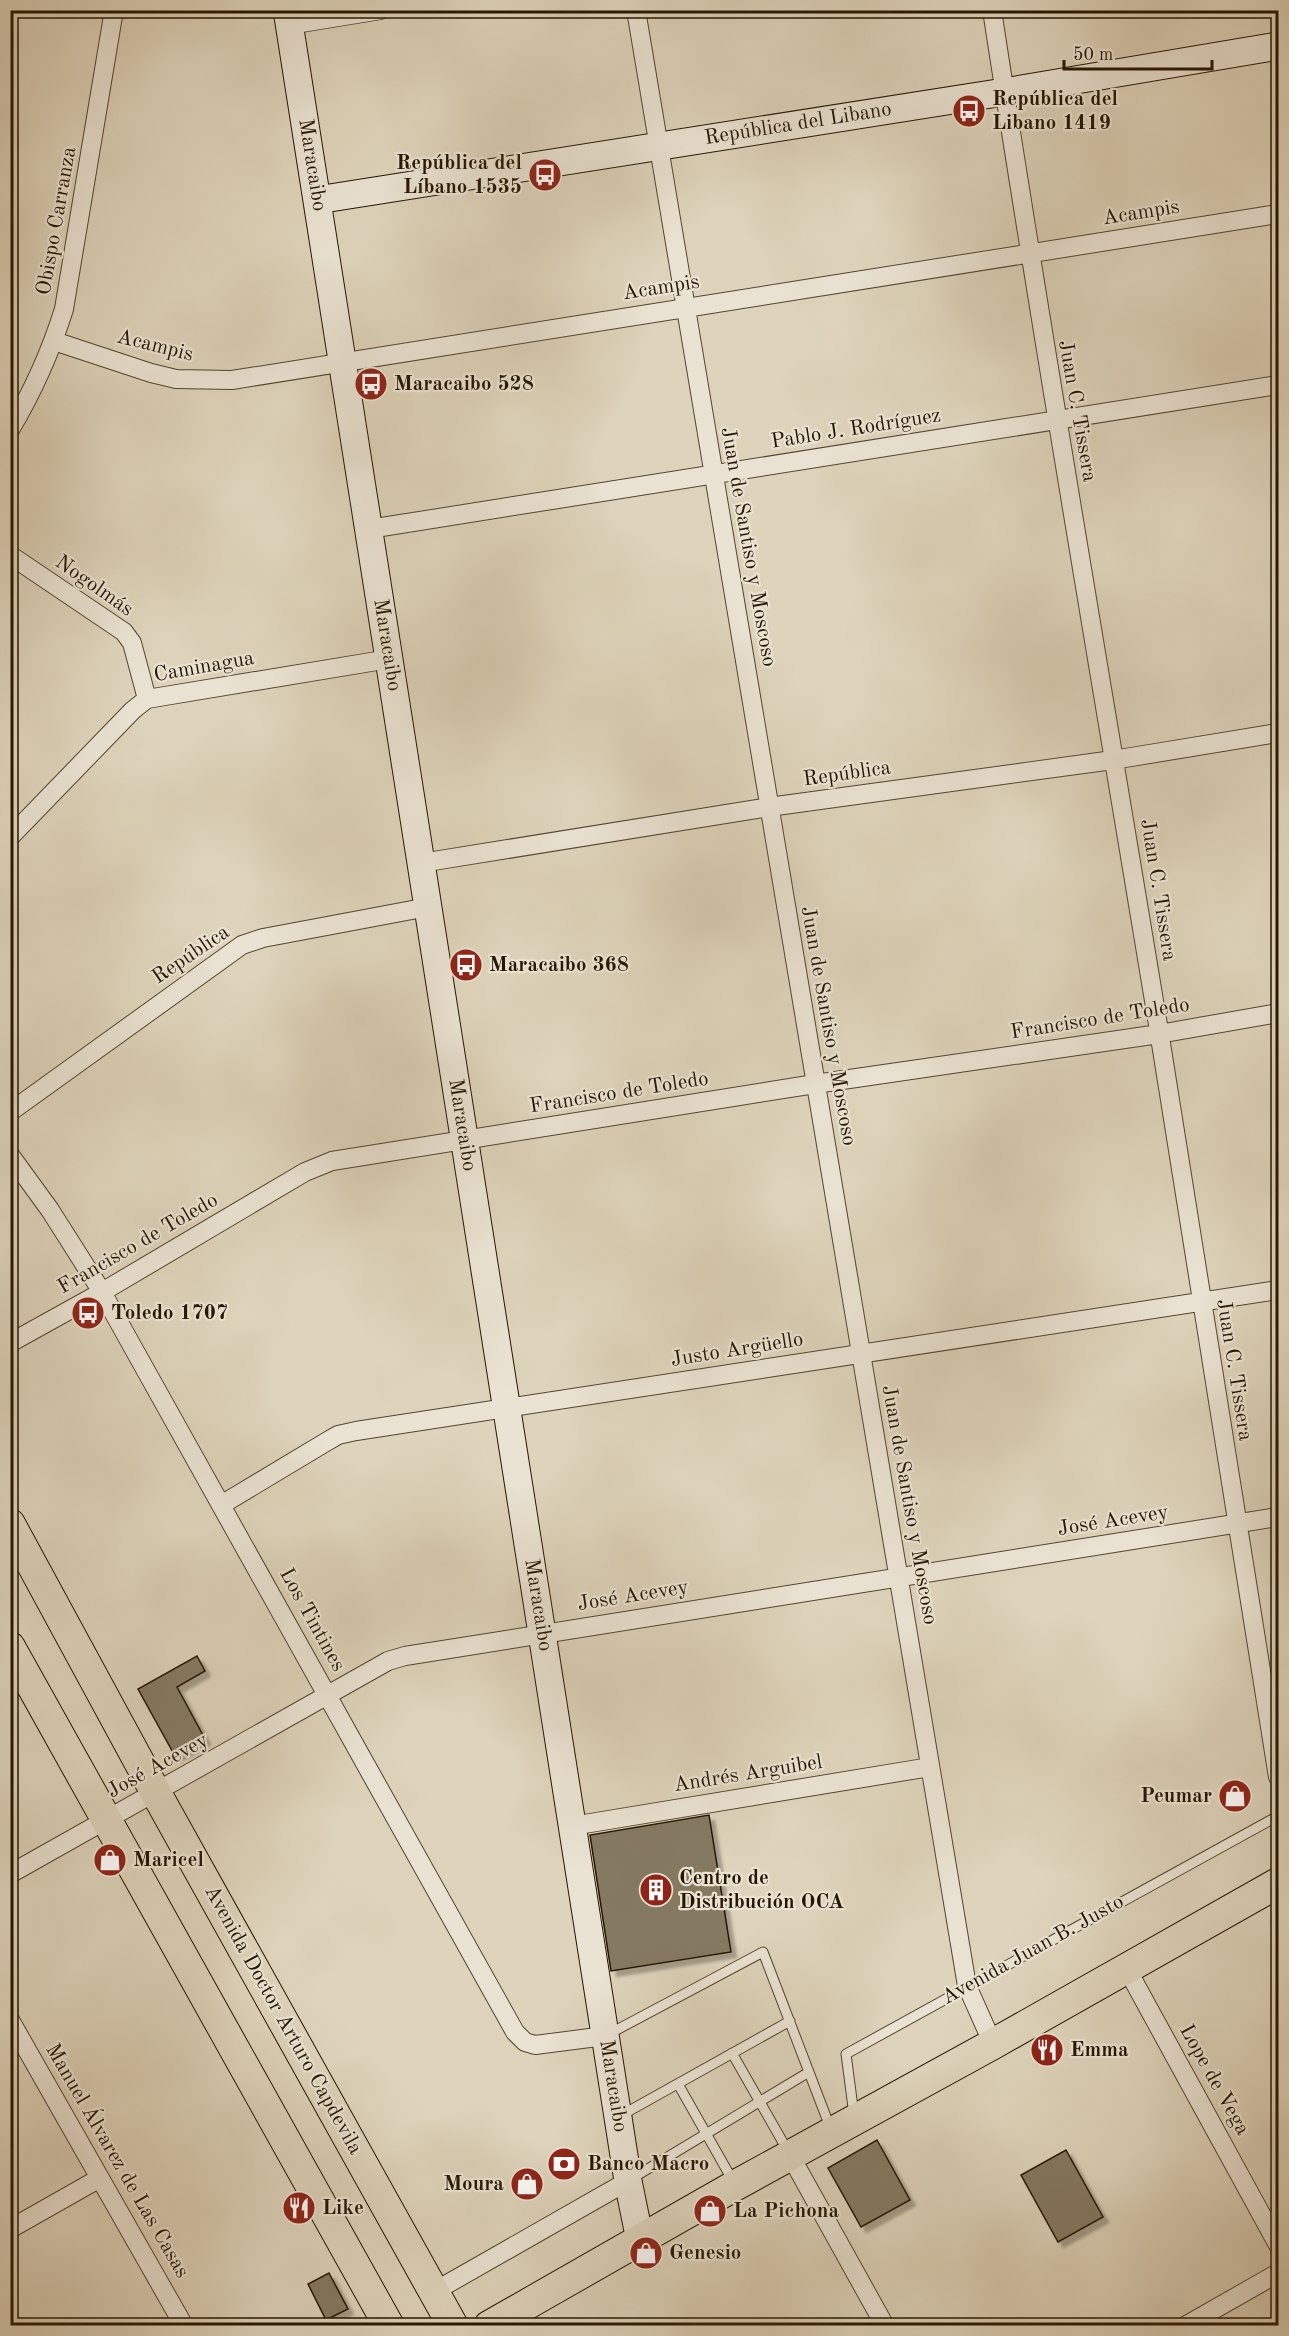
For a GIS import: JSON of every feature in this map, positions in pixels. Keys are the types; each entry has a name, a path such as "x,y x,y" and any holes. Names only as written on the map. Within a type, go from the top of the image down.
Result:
{"main road":[{"name":"Maracaibo","path":"288,18 605,2036 628,2181 640,2240"},
{"name":"República del Libano","path":"317,200 1004,92 1278,46"},
{"name":"Avenida Doctor Arturo Capdevila","path":"10,1524 156,1793 453,2325"},
{"path":"10,1647 389,2325"},
{"path":"489,2325 1278,1883"}],"street":[{"name":"Obispo Carranza","path":"10,430 32,390 54,341 64,309 77,243 114,10"},
{"path":"288,18 381,10"},
{"name":"Juan de Santiso y Moscoso","path":"636,10 967,1986 993,2044"},
{"name":"Juan C. Tissera","path":"992,10 1028,254 1159,1034 1200,1303 1278,1777"},
{"name":"Acampis","path":"54,341 176,379 232,380 1278,214"},
{"name":"Pablo J. Rodríguez","path":"369,529 1278,385"},
{"name":"Nogolmás","path":"10,555 124,632 132,643 147,699"},
{"name":"Caminagua","path":"10,837 133,710 147,699 389,659"},
{"name":"República","path":"421,863 769,807 1113,760 1278,734"},
{"name":"República","path":"10,1112 242,945 263,938 428,908"},
{"name":"Francisco de Toledo","path":"10,1343 102,1292 304,1172 332,1161 815,1084 1159,1034 1278,1013"},
{"name":"Los Tintines","path":"10,1155 50,1210 102,1292 515,2032 525,2042 535,2045 605,2036"},
{"name":"Justo Argüello","path":"221,1505 338,1436 356,1431 1278,1290"},
{"name":"José Acevey","path":"10,1874 388,1661 405,1656 1278,1517"},
{"name":"Andrés Arguibel","path":"572,1826 930,1767"},
{"name":"Lope de Vega","path":"1127,1969 1278,2245"},
{"name":"Manuel Álvarez de Las Casas","path":"10,2020 184,2325"},
{"path":"790,2155 885,2325"},
{"path":"10,2229 100,2178"},
{"path":"435,2291 628,2181"},
{"path":"1185,2325 1278,2273"}],"lane":[{"name":"Avenida Juan B. Justo","path":"844,2126 846,2054 1278,1816"},
{"path":"605,2036 763,1952 809,2073 844,2126"},
{"path":"618,2118 790,2021"},
{"path":"732,2053 790,2155"},
{"path":"628,2181 809,2073"},
{"path":"678,2084 736,2185"}],"building":[{"path":"197,1656 205,1671 177,1687 205,1739 175,1756 138,1689"},
{"name":"Centro de Distribución OCA","path":"709,1815 731,1952 611,1971 590,1835"},
{"path":"877,2140 910,2200 861,2227 828,2168"},
{"path":"1066,2150 1103,2217 1058,2242 1021,2175"},
{"path":"329,2273 348,2309 326,2320 308,2284"}],"place":[{"name":"República del Libano 1419","path":"969,111"},
{"name":"República del Líbano 1535","path":"545,175"},
{"name":"Maracaibo 528","path":"371,384"},
{"name":"Maracaibo 368","path":"466,965"},
{"name":"Toledo 1707","path":"88,1313"},
{"name":"Peumar","path":"1235,1796"},
{"name":"Maricel","path":"110,1860"},
{"name":"Centro de Distribución OCA","path":"656,1890"},
{"name":"Emma","path":"1047,2050"},
{"name":"Banco Macro","path":"564,2164"},
{"name":"Moura","path":"527,2184"},
{"name":"Like","path":"299,2208"},
{"name":"La Pichona","path":"710,2211"},
{"name":"Genesio","path":"646,2253"}]}
